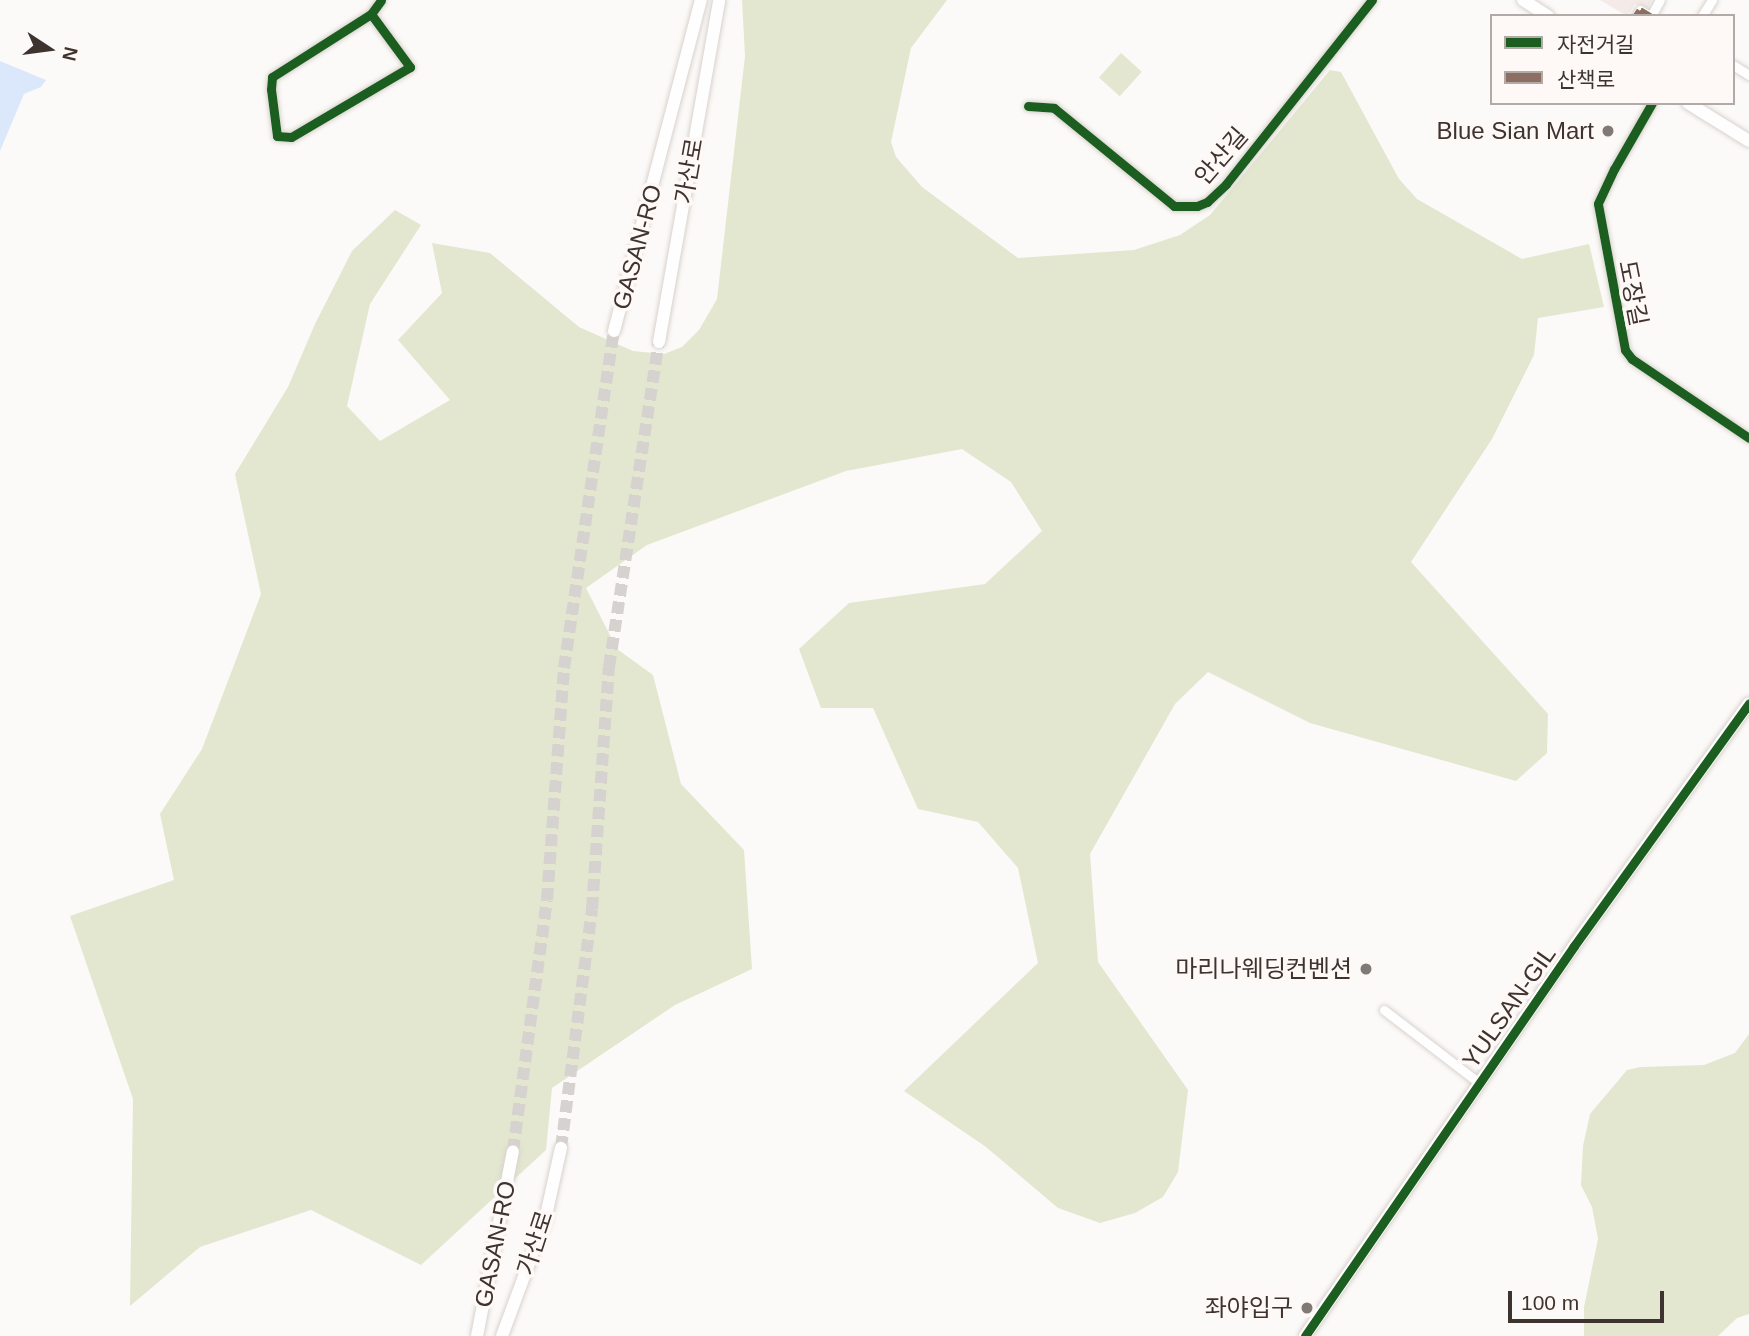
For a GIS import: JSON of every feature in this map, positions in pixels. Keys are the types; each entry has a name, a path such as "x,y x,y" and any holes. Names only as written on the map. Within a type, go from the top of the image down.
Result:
{"main road":[{"name":"GASAN-RO","path":"614,331 701,0"},
{"name":"가산로","path":"659,342 719,0"},
{"path":"1523,0 1545,14"},
{"path":"1691,105 1749,141"},
{"name":"YULSAN-GIL","path":"1305,1336 1479,1083 1749,703"},
{"name":"가산로","path":"502,1336 545,1220 561,1148"},
{"name":"GASAN-RO","path":"477,1336 513,1151"}],"street":[{"path":"371,14 410,67 291,137 277,136 272,77 371,14 381,0"},
{"name":"안산길","path":"1028,106 1054,108 1174,206 1197,206 1207,202 1226,184 1372,0"},
{"name":"도장길","path":"1651,105 1598,204 1625,350 1632,359 1749,438"},
{"path":"1384,1010 1479,1083"}],"shaded area":[{"path":"1600,0 1652,0 1648,7 1635,4 1628,14"}],"green space":[{"path":"742,0 947,0 911,48 891,142 896,157 922,187 1018,258 1134,250 1180,235 1210,215 1330,70 1341,72 1399,179 1417,199 1522,259 1589,244 1604,307 1538,318 1534,355 1492,439 1411,562 1548,714 1547,753 1516,781 1310,723 1208,672 1175,704 1090,854 1098,962 1188,1090 1178,1172 1163,1197 1135,1213 1100,1223 1058,1208 986,1147 904,1091 1038,963 1018,868 978,822 918,809 873,708 821,708 799,649 849,603 985,584 1042,531 1011,482 962,449 846,471 647,545 586,588 617,649 653,675 681,784 744,850 752,969 675,1005 552,1088 546,1150 421,1265 311,1210 200,1247 130,1306 133,1099 70,916 174,880 160,814 202,749 261,594 235,474 288,387 315,324 352,251 395,210 421,225 370,304 347,406 380,441 450,400 398,340 442,293 432,243 490,253 579,327 633,351 664,354 682,347 699,330 717,299 745,56"},
{"path":"1121,53 1142,72 1120,96 1099,78"},
{"path":"1749,1034 1749,1314 1737,1318 1718,1336 1584,1336 1584,1307 1598,1239 1592,1207 1581,1185 1583,1146 1590,1114 1627,1070 1704,1065 1735,1053"}],"water":[{"path":"0,61 46,80 41,87 24,94 0,151"}],"tunnel":[{"path":"513,1151 547,900 564,668 614,331"},
{"path":"561,1148 592,909 609,667 659,342"}],"marked path":[{"path":"1637,14 1640,10 1647,14"}],"cycle path":[{"path":"371,14 410,67 291,137 277,136 272,77 371,14 381,0"},
{"path":"1028,106 1054,108 1174,206 1197,206 1207,202 1226,184 1372,0"},
{"path":"1651,105 1614,169 1598,204 1625,350 1632,359 1749,438"},
{"path":"1305,1336 1574,946 1749,703"}],"place":[{"name":"Blue Sian Mart","path":"1608,131"},
{"name":"마리나웨딩컨벤션","path":"1366,969"},
{"name":"좌야입구","path":"1307,1308"}]}
